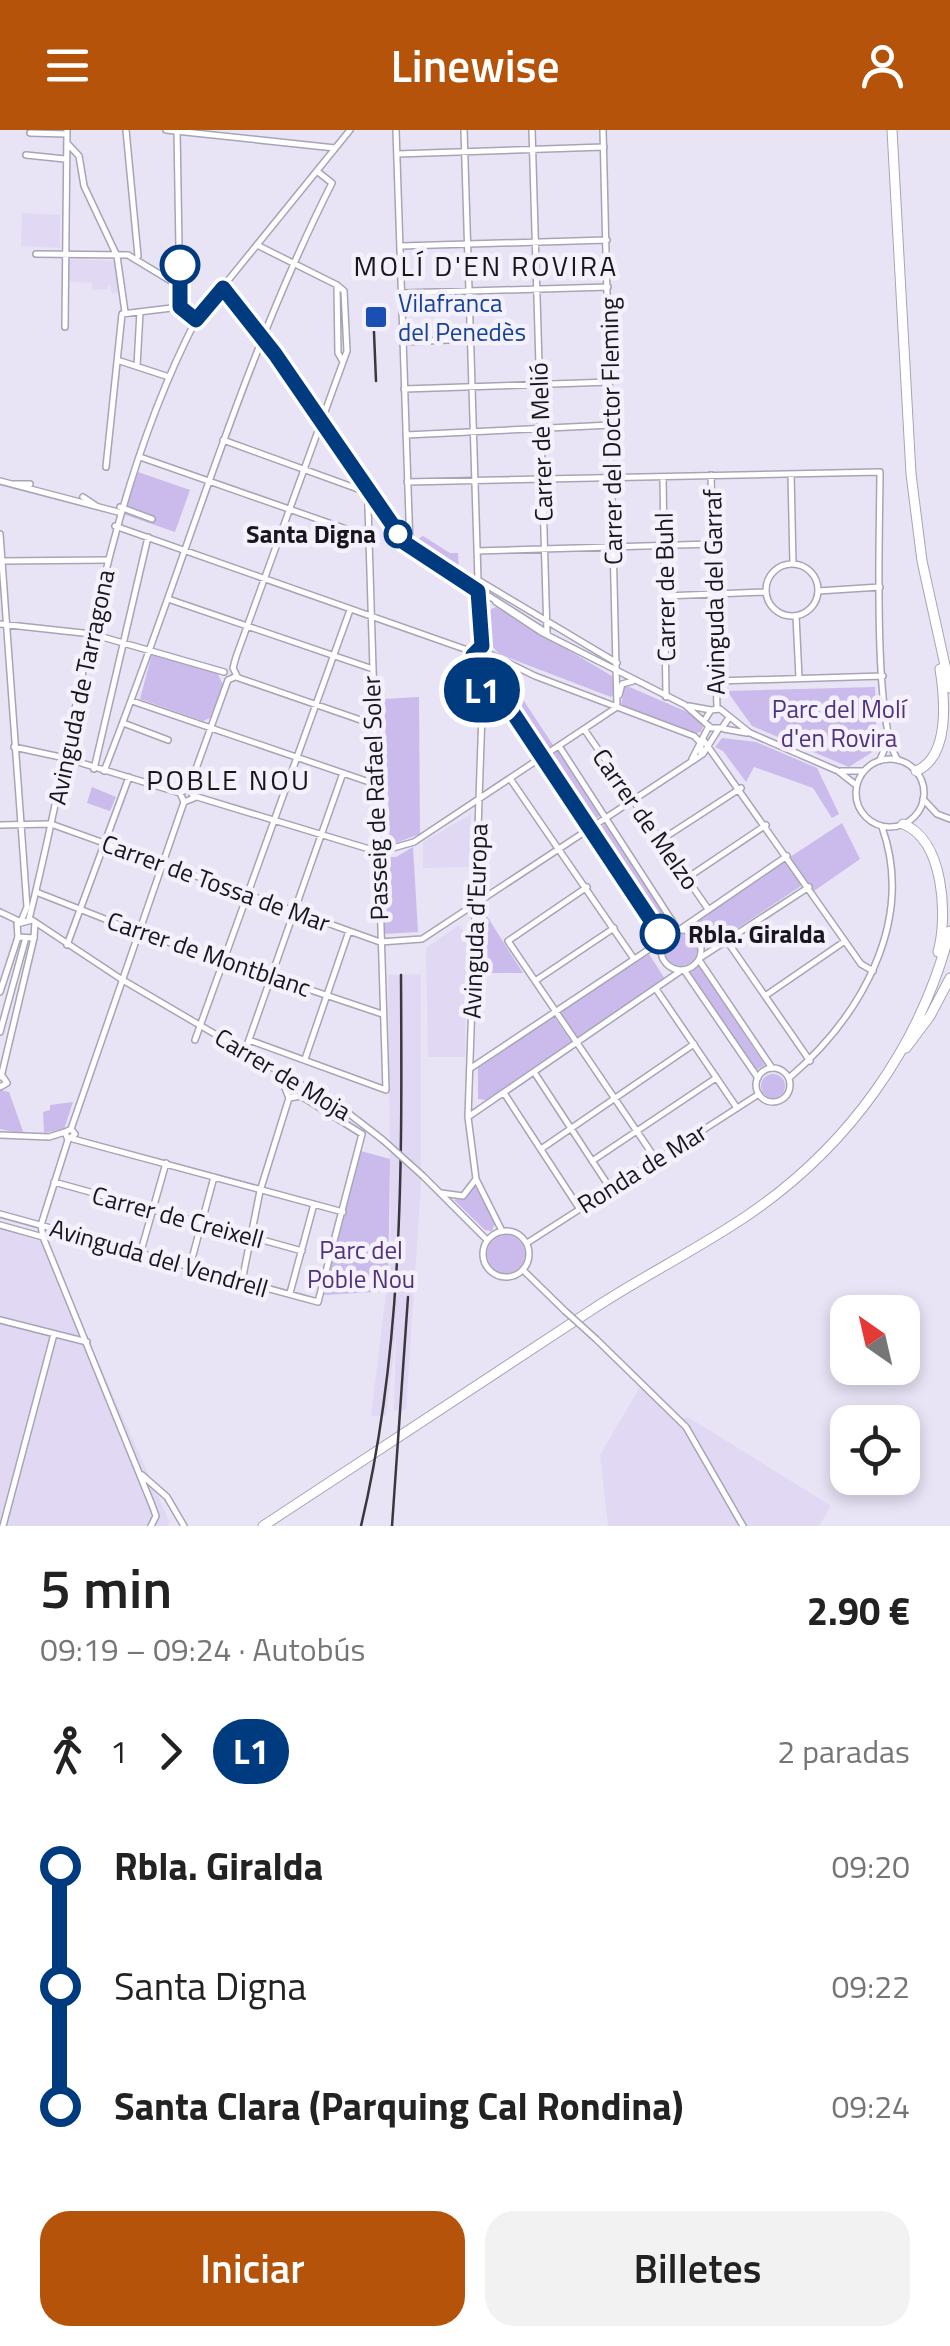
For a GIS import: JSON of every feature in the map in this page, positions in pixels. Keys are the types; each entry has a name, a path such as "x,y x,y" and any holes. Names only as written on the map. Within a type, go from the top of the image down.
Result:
{"highway":[{"path":"892,130 911,474 944,692 941,740 929,764 916,771"},
{"path":"932,612 950,688"},
{"path":"935,625 950,664"},
{"path":"898,1058 930,982 943,908 923,839 900,825"},
{"path":"898,1058 927,1000 950,930"},
{"path":"263,1526 776,1195 848,1127 930,1016 950,978"}],"street":[{"path":"126,130 138,258"},
{"path":"166,130 334,148"},
{"path":"252,130 252,139"},
{"path":"296,143 298,130"},
{"name":"Avinguda de Tarragona","path":"26,920 36,892 119,510 170,378 196,320 350,130"},
{"path":"396,130 410,548"},
{"path":"464,130 478,580 542,622 547,632"},
{"name":"Carrer de Melió","path":"532,130 544,548 542,622"},
{"name":"Carrer del Doctor Fleming","path":"603,130 618,707"},
{"path":"177,131 180,307"},
{"path":"30,133 67,132 65,327"},
{"path":"67,143 79,156 84,186 117,256 124,314 106,467"},
{"path":"397,154 604,147"},
{"path":"26,155 65,159"},
{"path":"104,770 170,600 262,336 291,264 332,183 318,172"},
{"path":"401,246 606,240"},
{"path":"236,677 233,668 342,360 338,353 338,285 256,245"},
{"path":"36,254 138,258 180,287"},
{"path":"402,293 608,287"},
{"path":"223,288 262,336 410,548 547,632 685,706 707,723 750,733"},
{"path":"124,314 180,307 196,320"},
{"path":"138,366 140,312"},
{"path":"403,342 471,340"},
{"path":"120,361 170,378"},
{"path":"404,389 610,382"},
{"path":"406,435 611,426"},
{"path":"223,440 358,489"},
{"path":"140,457 370,538"},
{"path":"407,482 880,472 883,676 888,740 898,760"},
{"path":"791,474 792,564"},
{"name":"Carrer de Buhl","path":"663,476 666,698"},
{"name":"Avinguda del Garraf","path":"711,476 717,681 714,710"},
{"path":"0,481 152,519"},
{"path":"14,484 30,484"},
{"name":"Passeig de Rafael Soler","path":"304,1059 386,1090 367,488"},
{"path":"83,498 95,504"},
{"path":"368,507 378,504"},
{"path":"115,526 473,652 480,663 490,654"},
{"path":"0,534 4,624 21,796 26,920 35,937 1,1077 7,1082 0,1087"},
{"path":"94,769 148,538"},
{"path":"478,551 712,544"},
{"path":"1,561 108,560"},
{"path":"792,564 809,570 818,591 809,610 796,616 775,609 766,592 771,575 792,564"},
{"path":"818,591 881,587"},
{"path":"478,591 482,646 490,654 535,676 694,736 705,745 766,824 861,964 873,971"},
{"path":"665,596 766,592"},
{"path":"170,600 370,668"},
{"path":"493,600 616,662"},
{"path":"482,609 493,600"},
{"path":"482,618 493,600"},
{"path":"196,1040 350,610"},
{"path":"796,616 799,678"},
{"path":"4,624 124,640 224,672 233,668"},
{"path":"473,652 482,646"},
{"name":"Avinguda d'Europa","path":"480,663 480,797 468,1117 476,1180 502,1231"},
{"path":"14,747 65,758 180,793 189,788 212,727 228,680 224,672"},
{"path":"717,681 883,676"},
{"path":"228,680 236,677 372,724"},
{"path":"189,788 194,796 378,852 414,842 542,758 618,707 622,684 633,681"},
{"path":"132,701 375,784"},
{"path":"685,706 714,710 750,733 838,771 856,785"},
{"path":"694,736 714,710"},
{"path":"691,761 728,719"},
{"path":"123,723 168,740"},
{"path":"380,942 428,938 634,801 701,755 707,723"},
{"name":"Carrer de Melzo","path":"584,729 708,909"},
{"path":"880,760 888,740"},
{"path":"558,746 678,930 696,936 701,946 699,959 772,1068 789,1078"},
{"path":"542,758 664,940 661,952 666,963 683,970 758,1078 760,1094"},
{"path":"923,799 916,814 900,825 882,827 858,805 856,785 863,771 880,760 898,760 916,771 923,799 937,814"},
{"path":"838,771 863,771"},
{"path":"245,1052 343,773"},
{"path":"67,945 129,777"},
{"path":"510,779 634,958"},
{"path":"661,840 740,788"},
{"path":"180,793 184,802"},
{"path":"151,1526 156,1516 41,1225 71,1139 68,1130 121,978 184,802 194,796"},
{"path":"916,814 937,814 950,819"},
{"path":"0,825 51,824"},
{"name":"Carrer de Tossa de Mar","path":"51,824 380,942"},
{"path":"687,878 766,824"},
{"name":"Ronda de Mar","path":"888,845 900,825"},
{"name":"Ronda de Mar","path":"527,1243 760,1094 768,1101 783,1099 789,1090 789,1078 848,1020 873,971 890,912 888,845 882,827"},
{"path":"470,1068 787,856"},
{"path":"587,887 508,941 655,1158"},
{"path":"468,1117 809,888"},
{"name":"Carrer de Montblanc","path":"36,892 138,932 382,1014"},
{"name":"Carrer de Moja","path":"0,912 26,920 56,937 287,1081 344,1108 384,1140 487,1240"},
{"path":"22,939 15,931 26,920"},
{"path":"535,980 614,928"},
{"path":"249,1040 304,1059 349,930"},
{"path":"22,939 56,937"},
{"path":"0,992 22,939"},
{"path":"0,1032 22,939"},
{"path":"765,996 845,940"},
{"path":"727,941 810,1061"},
{"path":"656,990 737,1108"},
{"path":"541,1149 694,1044"},
{"path":"758,1078 772,1068"},
{"path":"534,1072 610,1188"},
{"path":"592,1161 716,1078"},
{"path":"242,1281 260,1191 289,1098 287,1081"},
{"path":"504,1093 580,1208"},
{"path":"71,1139 344,1212 362,1134 301,1096 289,1098"},
{"path":"0,1135 49,1137 68,1130"},
{"path":"141,1252 166,1163"},
{"path":"190,1266 214,1177"},
{"path":"441,1193 462,1196 476,1180"},
{"name":"Carrer de Creixell","path":"54,1182 302,1250"},
{"path":"290,1294 314,1204"},
{"name":"Avinguda del Vendrell","path":"0,1214 318,1302 344,1212"},
{"name":"Avinguda del Vendrell","path":"0,1224 43,1237"},
{"path":"502,1231 516,1233 527,1243 529,1257 523,1270 510,1277 494,1274 484,1262 487,1240 502,1231"},
{"path":"523,1270 686,1427 743,1526"},
{"path":"0,1320 87,1342"},
{"path":"3,1526 54,1334"},
{"path":"140,1474 167,1497 184,1526"}],"shaded area":[{"path":"22,213 60,215 60,248 21,246"},
{"path":"66,259 117,261 121,292 112,294 110,284 107,289 93,290 92,283 65,281"},
{"path":"471,814 470,867 423,868 423,842"},
{"path":"459,925 467,937 465,1057 428,1057 426,948"},
{"path":"421,974 421,1185 406,1410 394,1410 396,1334 386,1416 371,1416 391,1253 388,975"},
{"path":"0,1230 45,1242 170,1523 166,1526 0,1526"},
{"path":"640,1387 677,1420 687,1417 831,1506 819,1526 608,1526 600,1455"}],"green space":[{"path":"138,472 190,490 175,532 123,514"},
{"path":"423,536 450,553 458,553 459,573 422,545 418,539"},
{"path":"496,607 612,676 615,693 611,697 499,654 488,641 489,610"},
{"path":"152,654 218,674 223,685 210,718 203,721 140,699"},
{"path":"625,685 694,715 703,726 701,732 692,734 621,705"},
{"name":"Parc del Molí d'en Rovira","path":"875,687 877,749 849,767 752,726 727,691"},
{"path":"518,692 553,745 541,754 505,700"},
{"path":"419,697 420,834 390,845 384,699"},
{"path":"722,738 756,742 817,768 839,814 832,818 813,788 754,767 746,782 723,751 715,747"},
{"path":"558,751 600,816 589,823 545,760"},
{"path":"92,787 116,797 110,811 87,803"},
{"path":"842,823 860,859 814,891 790,857"},
{"path":"605,824 672,925 661,933 594,831"},
{"path":"413,847 418,932 383,934 381,857 396,857"},
{"path":"787,860 804,884 711,946 695,922"},
{"path":"483,910 523,973 480,973"},
{"path":"681,934 693,938 697,950 693,962 681,966 669,962 665,950 669,938"},
{"path":"649,954 665,979 578,1038 560,1012"},
{"path":"699,966 765,1065 755,1071 689,974"},
{"path":"554,1017 572,1042 486,1100 478,1099 478,1068"},
{"path":"773,1074 782,1077 782,1095 773,1098 764,1095 761,1086 764,1077"},
{"path":"0,1090 9,1092 24,1134 0,1129"},
{"path":"73,1102 64,1129 44,1133 43,1112 50,1110 50,1105"},
{"name":"Parc del Poble Nou","path":"361,1151 390,1159 388,1291 324,1295"},
{"path":"475,1186 495,1223 492,1231 485,1230 454,1200 465,1197"},
{"path":"506,1235 520,1240 525,1254 520,1268 506,1273 492,1268 487,1254 492,1240"}],"railway":[{"path":"373,308 376,381"},
{"path":"361,1526 386,1390 393,1321 400,1183 401,975"},
{"path":"392,1526 408,1297"}],"bus line":[{"name":"L1","path":"180,265 180,307 196,320 223,288 275,354 405,543 420,557 478,591 482,646 473,655 480,663 482,713 503,698 660,934"}],"place":[{"name":"Vilafranca del Penedès","path":"376,317"},
{"name":"Santa Digna","path":"398,534"},
{"name":"Rbla. Giralda","path":"660,934"}],"district":[{"name":"MOLÍ D'EN ROVIRA","path":"486,266"},
{"name":"POBLE NOU","path":"229,780"}]}
